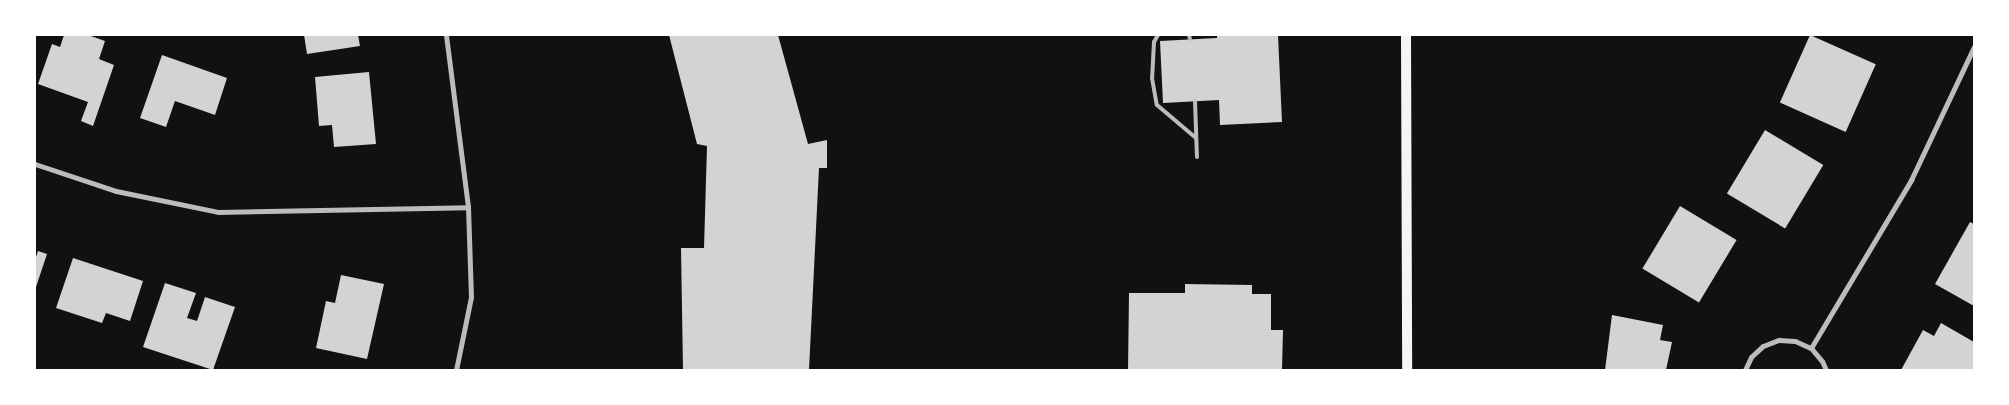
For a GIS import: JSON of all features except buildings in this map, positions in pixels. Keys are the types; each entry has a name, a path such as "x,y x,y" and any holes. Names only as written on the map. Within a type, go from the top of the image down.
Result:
{"main road":[{"path":"1406,35 1407,370"}],"street":[{"path":"446,35 468,207 471,297 456,370"},
{"path":"1811,348 1911,180 1974,47"},
{"path":"35,164 126,193 218,212 468,207"},
{"path":"1745,370 1751,358 1763,346 1779,340 1796,341 1811,348 1826,370"}],"lane":[{"path":"1158,35 1154,42 1152,78 1157,106 1196,138"},
{"path":"1195,101 1197,157"}]}
